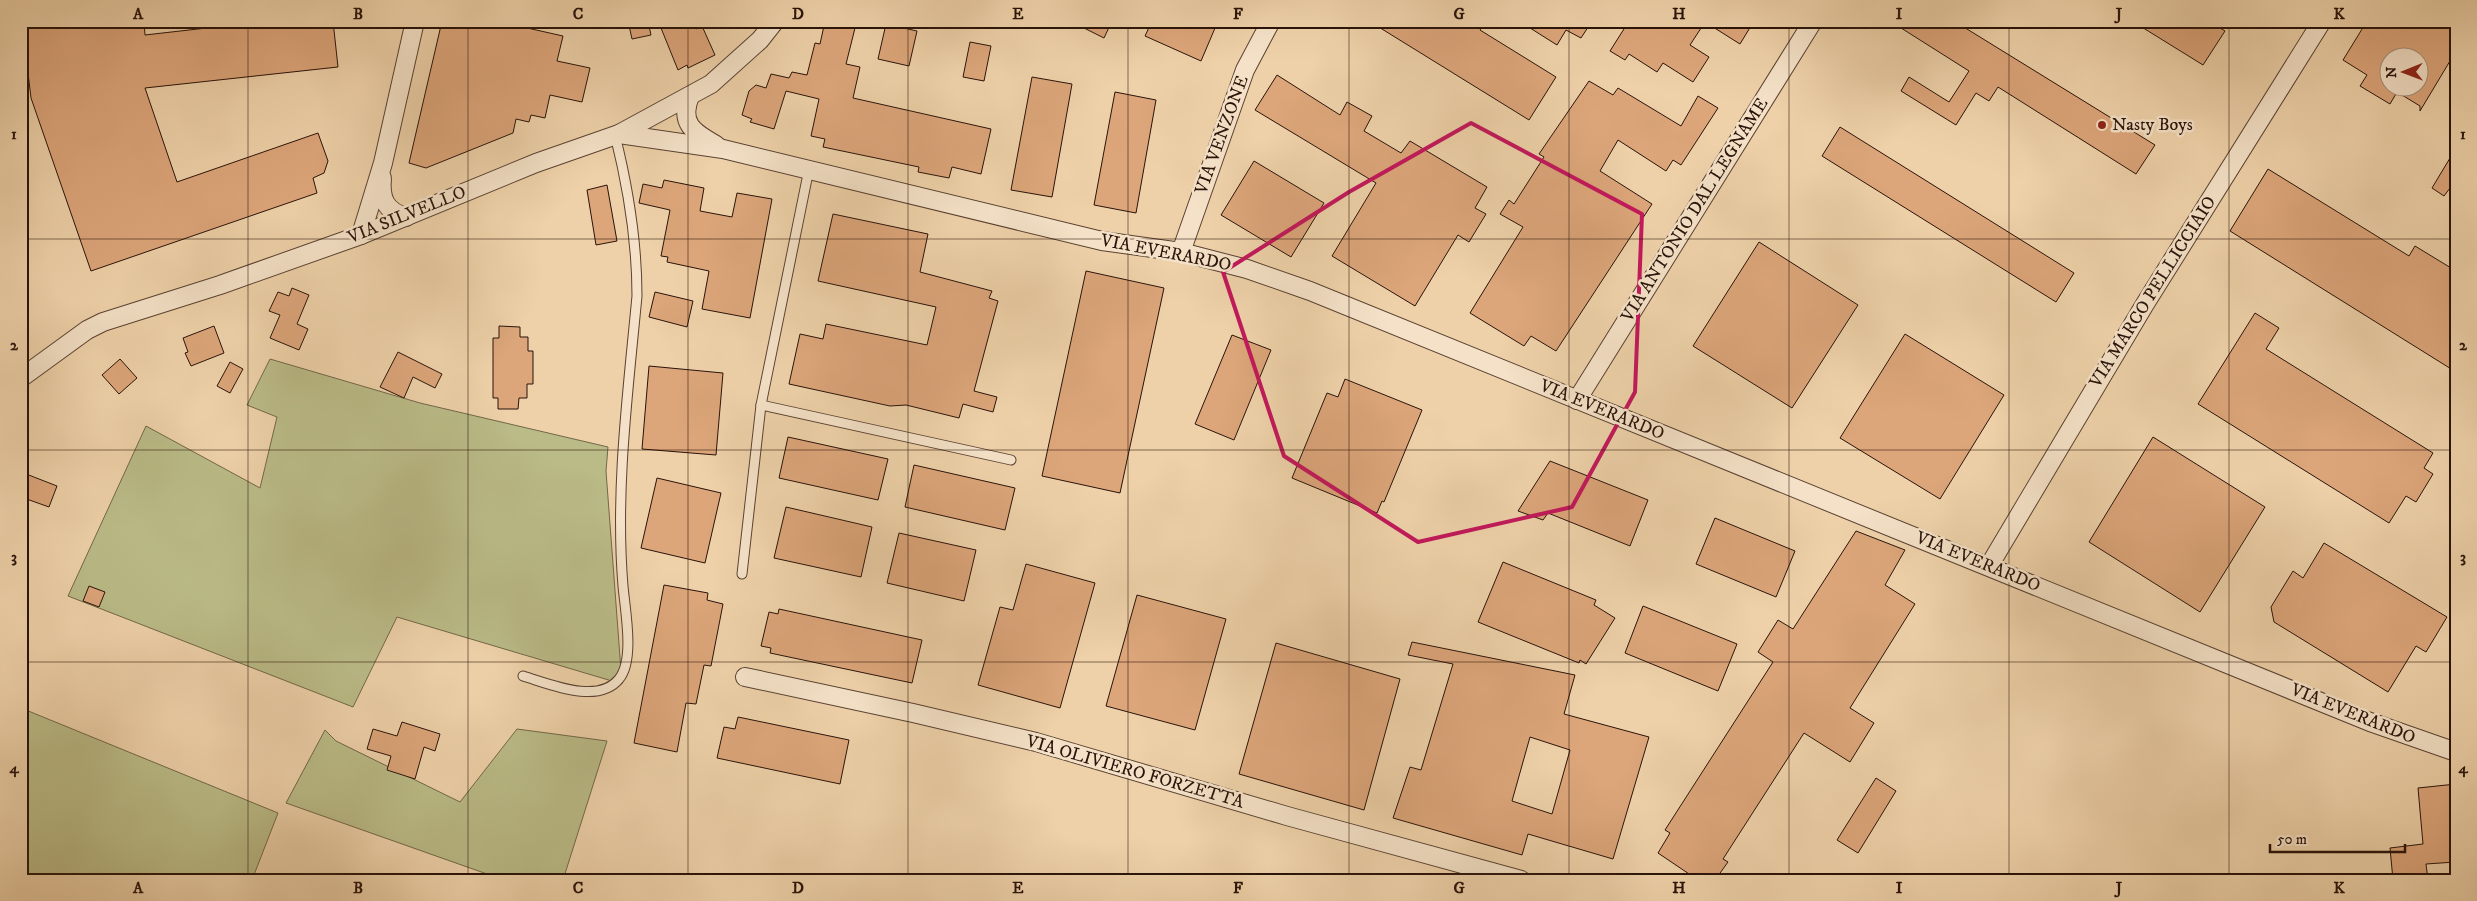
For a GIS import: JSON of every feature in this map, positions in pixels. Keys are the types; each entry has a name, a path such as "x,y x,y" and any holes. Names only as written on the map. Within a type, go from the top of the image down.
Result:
{"street":[{"path":"361,235 383,163 415,21"},
{"name":"VIA SILVELLO","path":"21,378 87,330 102,322 220,285 361,235 536,163 617,135 711,84 760,40 775,21"},
{"name":"VIA VENZONE","path":"1181,252 1245,70 1271,21"},
{"name":"VIA ANTONIO DAL LEGNAME","path":"1577,400 1813,21"},
{"name":"VIA MARCO PELLICCIAIO","path":"1989,566 2144,304 2322,21"},
{"name":"VIA EVERARDO","path":"690,96 685,107 685,117 689,125 702,137 724,149"},
{"name":"VIA EVERARDO","path":"617,135 724,149 809,168 1102,241 1181,252 1247,269 1310,291 2370,722 2456,752"},
{"path":"383,163 382,200 392,212 406,217"},
{"name":"VIA OLIVIERO FORZETTA","path":"745,678 913,713 1036,742 1287,816 1521,880"}],"lane":[{"path":"523,676 576,691 595,691 608,688 619,680 626,669 626,630 620,521 622,462 637,296 637,271 617,135"},
{"path":"742,574 761,406 809,168"},
{"path":"761,406 1011,460"}],"highlighted area":[{"path":"1471,123 1642,214 1635,392 1572,507 1418,542 1284,456 1223,272 1349,192"}],"green space":[{"path":"270,359 420,403 608,447 606,471 622,684 397,617 353,707 68,596 146,426 260,488 277,417 247,405"},
{"path":"21,708 278,813 252,880 21,880"},
{"path":"517,729 607,741 563,880 504,880 286,803 325,730 336,741 460,802"}],"building":[{"path":"21,21 144,21 145,35 268,21 333,21 338,67 145,88 177,182 318,133 328,161 324,173 313,178 317,193 91,271 31,98 25,48 21,48"},
{"path":"442,21 496,21 563,36 557,61 590,68 582,102 550,95 545,118 531,115 529,122 516,119 513,133 426,168 409,163"},
{"path":"628,21 648,21 651,35 632,39"},
{"path":"676,21 693,21 696,29 702,26 715,55 688,68 687,65 678,70 661,28"},
{"path":"825,21 856,24 846,64 860,67 853,98 991,129 981,174 952,167 949,178 918,172 919,167 823,147 825,139 811,136 819,99 786,91 774,129 750,122 752,119 742,115 749,91 756,85 766,88 771,74 789,78 792,72 807,75 815,43 820,44"},
{"path":"1070,21 1112,21 1104,38"},
{"path":"1152,21 1218,21 1201,61 1145,36"},
{"path":"1369,21 1486,21 1480,30 1556,77 1529,120"},
{"path":"1519,21 1592,21 1581,38 1566,30 1557,45"},
{"path":"1629,21 1754,21 1740,44 1705,22 1690,45 1709,57 1693,82 1663,63 1657,72 1629,54 1625,60 1610,51"},
{"path":"1890,21 1954,21 2155,145 2136,174 1998,87 1989,101 1976,93 1956,125 1901,91 1909,77 1949,102 1969,71"},
{"path":"2132,21 2209,21 2225,31 2203,65"},
{"path":"2367,21 2456,21 2456,51 2430,94 2430,48 2380,48 2380,98 2360,86 2367,75 2343,60"},
{"path":"886,24 917,31 909,66 878,59"},
{"path":"970,42 991,46 984,81 963,77"},
{"path":"1277,75 1340,115 1347,102 1372,116 1364,131 1401,153 1410,141 1487,187 1475,208 1486,214 1469,242 1458,235 1415,306 1332,256 1376,183 1255,110"},
{"path":"1032,77 1072,84 1052,197 1011,190"},
{"path":"1589,81 1613,95 1618,88 1681,126 1698,96 1718,108 1681,165 1673,160 1666,171 1618,140 1600,171 1652,204 1556,351 1531,336 1524,346 1470,313 1523,227 1500,214 1509,200 1514,204 1544,157 1539,154"},
{"path":"1115,92 1156,100 1136,213 1094,205"},
{"path":"2380,98 2394,98 2390,104"},
{"path":"2407,98 2428,98 2420,111 2420,106"},
{"path":"1840,127 2074,273 2056,302 1822,156"},
{"path":"2456,148 2456,180 2444,196 2432,188"},
{"path":"1254,161 1324,203 1291,257 1221,215"},
{"path":"2268,169 2409,256 2415,246 2456,271 2456,372 2230,231"},
{"path":"664,180 704,188 700,211 732,217 737,193 772,199 750,318 702,309 709,271 667,262 668,257 661,256 670,210 639,203 643,184 662,188"},
{"path":"607,185 617,241 596,245 587,190"},
{"path":"833,214 928,234 920,272 992,291 989,298 998,301 974,391 997,397 993,412 963,404 959,418 906,405 890,406 789,384 800,334 823,339 826,324 927,345 936,307 818,281"},
{"path":"1759,242 1858,305 1792,408 1693,346"},
{"path":"1086,271 1164,288 1120,493 1042,476"},
{"path":"292,288 309,295 297,324 308,329 299,350 270,338 280,315 269,311 278,292 289,296"},
{"path":"655,292 693,301 687,327 649,317"},
{"path":"2255,313 2279,328 2266,349 2433,453 2424,468 2433,474 2416,502 2406,496 2389,523 2198,404"},
{"path":"214,326 224,353 191,366 185,353 188,352 183,338"},
{"path":"499,326 520,327 520,337 528,337 528,351 533,351 533,384 527,384 527,398 519,398 518,409 498,409 498,398 493,398 493,338 499,338"},
{"path":"1905,334 2004,395 1940,499 1840,438"},
{"path":"1232,335 1271,350 1234,440 1195,424"},
{"path":"398,352 442,374 435,388 413,377 404,398 380,387"},
{"path":"120,359 137,378 119,394 102,375"},
{"path":"230,362 243,369 230,393 217,386"},
{"path":"649,366 723,373 716,455 642,449"},
{"path":"1345,379 1422,410 1384,502 1382,501 1377,513 1292,478 1327,393 1338,397"},
{"path":"788,437 888,459 878,500 779,478"},
{"path":"2153,437 2265,507 2200,612 2089,542"},
{"path":"1550,461 1648,500 1630,546 1548,513 1543,520 1518,511"},
{"path":"914,465 1015,488 1005,530 905,507"},
{"path":"21,472 57,486 49,507 21,497"},
{"path":"657,478 721,493 705,563 641,548"},
{"path":"786,507 872,527 861,577 774,558"},
{"path":"1715,518 1795,551 1776,597 1696,564"},
{"path":"1856,531 1905,550 1885,585 1915,604 1850,708 1874,723 1850,762 1804,733 1723,859 1728,862 1715,880 1698,880 1658,853 1670,833 1665,830 1773,662 1758,652 1778,620 1793,629"},
{"path":"899,533 976,550 964,601 887,583"},
{"path":"2324,543 2447,617 2426,652 2416,646 2388,692 2274,622 2271,607 2293,571 2303,578"},
{"path":"1503,562 1596,600 1594,605 1615,618 1586,664 1580,660 1579,663 1478,622"},
{"path":"1026,564 1095,583 1060,708 978,685 1000,607 1013,610"},
{"path":"664,585 708,593 707,600 723,604 711,666 704,665 696,704 686,703 677,752 634,743"},
{"path":"89,586 105,592 99,607 83,601"},
{"path":"1137,595 1226,619 1195,730 1106,706"},
{"path":"1643,606 1737,644 1718,691 1625,653"},
{"path":"779,609 922,640 912,683 770,653 771,648 761,646 769,612 778,614"},
{"path":"1412,642 1575,675 1564,714 1649,737 1613,859 1528,834 1522,855 1393,818 1410,767 1421,770 1453,664 1408,655","holes":["1530,737 1570,750 1552,814 1512,801"]},
{"path":"1276,643 1400,679 1364,810 1239,774"},
{"path":"738,717 849,740 840,784 717,758 724,727 735,729"},
{"path":"402,722 440,734 435,751 424,747 415,779 387,770 391,756 367,749 373,729 397,736"},
{"path":"1876,778 1896,791 1858,853 1837,840"},
{"path":"2456,784 2456,826 2453,826 2455,862 2426,864 2428,880 2393,880 2390,848 2423,844 2418,788"}],"place":[{"name":"Nasty Boys","path":"2102,125"}]}
